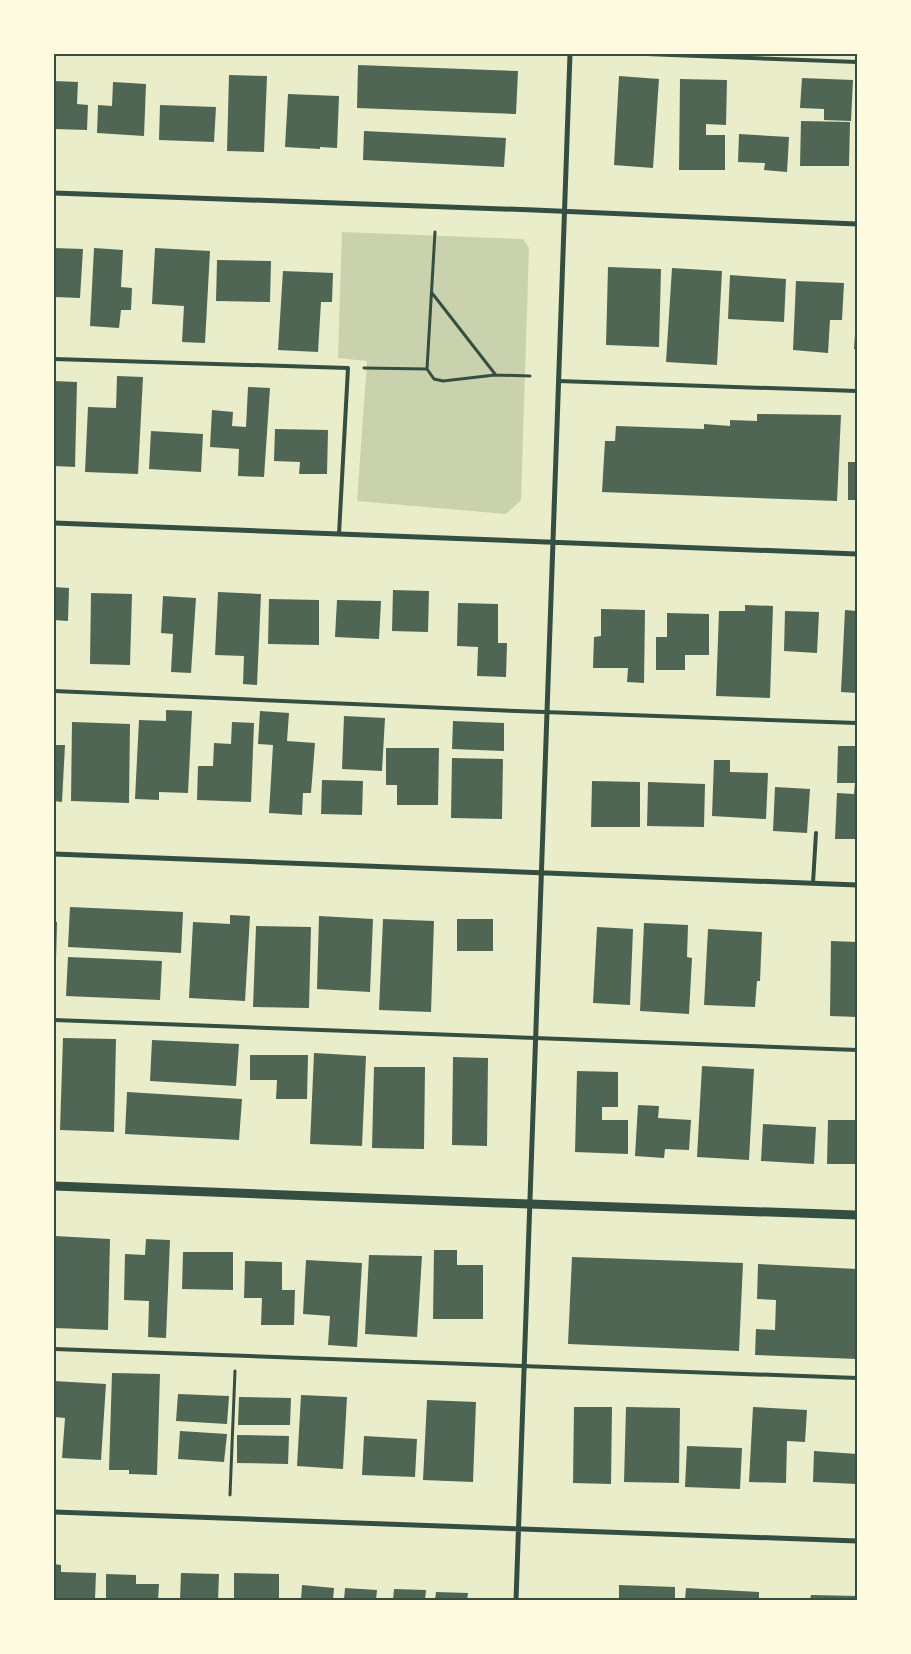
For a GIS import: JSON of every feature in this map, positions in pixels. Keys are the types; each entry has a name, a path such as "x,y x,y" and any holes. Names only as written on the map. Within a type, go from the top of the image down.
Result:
{"street":[{"path":"516,1600 570,54"},
{"path":"54,193 857,224"},
{"path":"54,523 857,554"},
{"path":"54,854 857,885"},
{"path":"54,1186 857,1215"},
{"path":"54,1512 857,1541"}],"lane":[{"path":"646,54 857,62"},
{"path":"54,359 348,368 339,534"},
{"path":"558,380 857,391"},
{"path":"54,691 857,723"},
{"path":"813,884 816,833"},
{"path":"54,1020 857,1050"},
{"path":"54,1349 857,1378"}],"path":[{"path":"435,232 427,369 434,379 443,381 495,375 530,376"},
{"path":"432,293 495,375"},
{"path":"348,368 427,369"},
{"path":"230,1495 236,1356"}],"green space":[{"path":"342,232 523,239 529,248 521,500 506,514 357,501 367,361 338,358"}],"building":[{"path":"358,65 518,71 516,114 357,108"},
{"path":"229,75 267,76 264,152 227,151"},
{"path":"619,76 659,79 653,168 614,165"},
{"path":"802,78 853,80 851,121 824,120 824,109 800,108"},
{"path":"680,79 727,80 726,125 706,124 706,135 725,135 725,170 679,170"},
{"path":"54,81 78,82 77,104 88,105 87,130 54,129"},
{"path":"113,82 146,84 144,136 97,133 98,105 112,106"},
{"path":"288,94 339,96 337,148 285,147"},
{"path":"160,105 216,107 214,142 159,140"},
{"path":"801,121 850,122 849,166 800,166"},
{"path":"364,131 506,138 504,167 363,160"},
{"path":"739,134 789,137 787,172 764,170 765,163 738,162"},
{"path":"54,248 83,249 80,298 54,297"},
{"path":"94,248 123,250 121,287 132,288 131,310 121,310 119,328 90,326"},
{"path":"155,248 210,251 205,343 182,342 184,306 152,304"},
{"path":"217,260 271,261 270,302 216,301"},
{"path":"608,267 661,269 659,347 606,345"},
{"path":"672,268 722,271 717,365 666,362"},
{"path":"283,271 333,273 332,302 321,302 318,352 278,350"},
{"path":"730,275 786,279 784,322 728,319"},
{"path":"796,281 844,283 842,320 830,320 828,353 793,350"},
{"path":"857,320 857,350 854,349"},
{"path":"117,376 143,377 138,474 85,472 88,407 116,408"},
{"path":"54,381 77,382 75,467 54,466"},
{"path":"248,387 270,388 264,477 238,476 239,449 210,447 212,410 233,412 232,426 246,427"},
{"path":"757,414 841,415 837,501 602,492 605,441 615,441 616,426 704,429 704,424 730,426 730,420 757,421"},
{"path":"275,429 328,430 327,474 299,474 300,462 274,461"},
{"path":"151,431 203,434 201,472 149,469"},
{"path":"848,462 857,462 857,500 848,500"},
{"path":"54,587 69,588 68,621 54,620"},
{"path":"393,590 429,591 428,632 392,631"},
{"path":"218,592 261,594 257,685 243,684 244,656 215,655"},
{"path":"91,593 132,594 130,665 90,664"},
{"path":"163,596 196,598 191,673 171,672 173,634 161,633"},
{"path":"269,599 319,600 319,645 268,644"},
{"path":"337,600 381,601 379,639 335,637"},
{"path":"458,603 498,604 498,643 507,643 506,677 477,676 478,647 457,646"},
{"path":"745,605 773,606 770,698 716,696 719,611 745,611"},
{"path":"601,609 645,610 644,683 627,682 628,668 593,668 594,637 601,636"},
{"path":"845,610 857,611 857,693 841,692"},
{"path":"785,611 819,612 817,653 784,651"},
{"path":"667,613 709,614 709,655 685,655 685,670 656,670 656,637 667,637"},
{"path":"166,710 192,711 188,793 159,792 159,800 135,799 139,720 166,721"},
{"path":"260,711 289,713 287,741 315,743 311,793 303,793 302,815 269,813 273,745 258,744"},
{"path":"344,716 385,718 382,771 342,769"},
{"path":"453,721 504,723 504,751 452,749"},
{"path":"72,722 130,724 129,803 71,801"},
{"path":"232,722 254,723 251,802 197,800 198,766 213,766 214,743 231,744"},
{"path":"54,745 65,745 62,802 54,801"},
{"path":"838,746 857,746 857,839 835,839 837,793 854,794 855,783 837,783"},
{"path":"386,748 439,748 438,805 397,805 397,785 386,785"},
{"path":"452,758 503,759 502,819 451,818"},
{"path":"714,760 730,760 730,772 768,773 766,819 712,816"},
{"path":"322,780 363,781 362,815 321,814"},
{"path":"592,781 640,782 640,827 591,827"},
{"path":"648,782 705,784 704,827 647,826"},
{"path":"775,787 810,789 807,833 773,831"},
{"path":"70,907 183,912 181,953 68,947"},
{"path":"230,915 250,916 245,1001 189,998 193,922 230,924"},
{"path":"319,916 373,919 370,992 317,989"},
{"path":"383,919 434,921 431,1012 379,1010"},
{"path":"457,919 493,919 493,951 457,951"},
{"path":"54,922 57,922 56,961 54,961"},
{"path":"644,923 688,925 687,957 692,958 689,1014 640,1011"},
{"path":"256,926 311,927 309,1008 253,1007"},
{"path":"597,927 633,929 630,1005 593,1003"},
{"path":"708,929 762,932 760,981 757,981 755,1007 704,1005"},
{"path":"831,941 857,942 857,1017 830,1016"},
{"path":"68,957 162,961 160,1000 66,996"},
{"path":"63,1038 116,1039 114,1132 60,1130"},
{"path":"152,1040 239,1044 236,1086 150,1081"},
{"path":"314,1053 366,1056 362,1146 310,1144"},
{"path":"250,1055 308,1055 307,1099 276,1099 277,1080 250,1080"},
{"path":"453,1057 488,1058 487,1146 452,1145"},
{"path":"702,1066 754,1069 749,1160 697,1157"},
{"path":"374,1067 425,1067 424,1149 372,1148"},
{"path":"577,1071 618,1072 618,1107 602,1107 602,1120 628,1120 628,1154 575,1152"},
{"path":"127,1092 242,1099 239,1140 125,1134"},
{"path":"638,1105 659,1106 658,1118 691,1120 689,1150 665,1149 664,1158 635,1156"},
{"path":"828,1120 857,1120 857,1164 827,1164"},
{"path":"763,1124 816,1127 814,1164 761,1161"},
{"path":"55,1236 110,1239 108,1330 54,1328"},
{"path":"146,1239 170,1240 166,1338 148,1337 149,1301 124,1300 125,1254 145,1255"},
{"path":"434,1250 457,1250 457,1265 483,1265 483,1319 433,1319"},
{"path":"183,1252 233,1252 233,1290 182,1289"},
{"path":"369,1255 422,1256 417,1337 365,1334"},
{"path":"572,1257 743,1263 739,1351 568,1344"},
{"path":"306,1260 362,1263 357,1347 328,1345 330,1316 303,1314"},
{"path":"245,1261 282,1262 282,1290 295,1290 294,1325 261,1325 262,1298 244,1298"},
{"path":"758,1264 857,1269 857,1359 755,1355 756,1329 775,1330 776,1300 757,1299"},
{"path":"112,1373 160,1374 157,1475 129,1474 129,1470 109,1470"},
{"path":"54,1381 106,1384 101,1460 62,1458 65,1418 54,1417"},
{"path":"178,1394 229,1396 227,1424 176,1421"},
{"path":"301,1395 347,1397 343,1469 297,1466"},
{"path":"239,1397 291,1398 290,1425 238,1425"},
{"path":"427,1400 476,1402 473,1482 423,1480"},
{"path":"574,1407 612,1407 611,1484 573,1483"},
{"path":"626,1407 680,1408 679,1483 624,1482"},
{"path":"753,1407 807,1410 805,1442 787,1441 786,1483 749,1482"},
{"path":"180,1431 227,1434 224,1462 178,1459"},
{"path":"237,1435 289,1436 288,1464 237,1463"},
{"path":"364,1436 417,1439 415,1477 362,1475"},
{"path":"687,1446 742,1448 740,1489 685,1487"},
{"path":"814,1451 857,1454 857,1484 813,1482"},
{"path":"54,1564 61,1565 61,1572 96,1573 95,1600 54,1600"},
{"path":"181,1573 219,1574 218,1600 180,1600"},
{"path":"234,1573 279,1574 279,1600 234,1600"},
{"path":"106,1574 136,1575 136,1584 159,1584 158,1600 106,1600"},
{"path":"302,1585 334,1588 333,1600 301,1600"},
{"path":"619,1585 675,1587 675,1600 619,1600"},
{"path":"345,1588 377,1590 376,1600 344,1600"},
{"path":"686,1588 759,1592 759,1600 685,1600"},
{"path":"394,1589 426,1590 425,1600 393,1600"},
{"path":"436,1592 468,1593 467,1600 435,1600"},
{"path":"811,1595 857,1596 857,1600 810,1600"}]}
